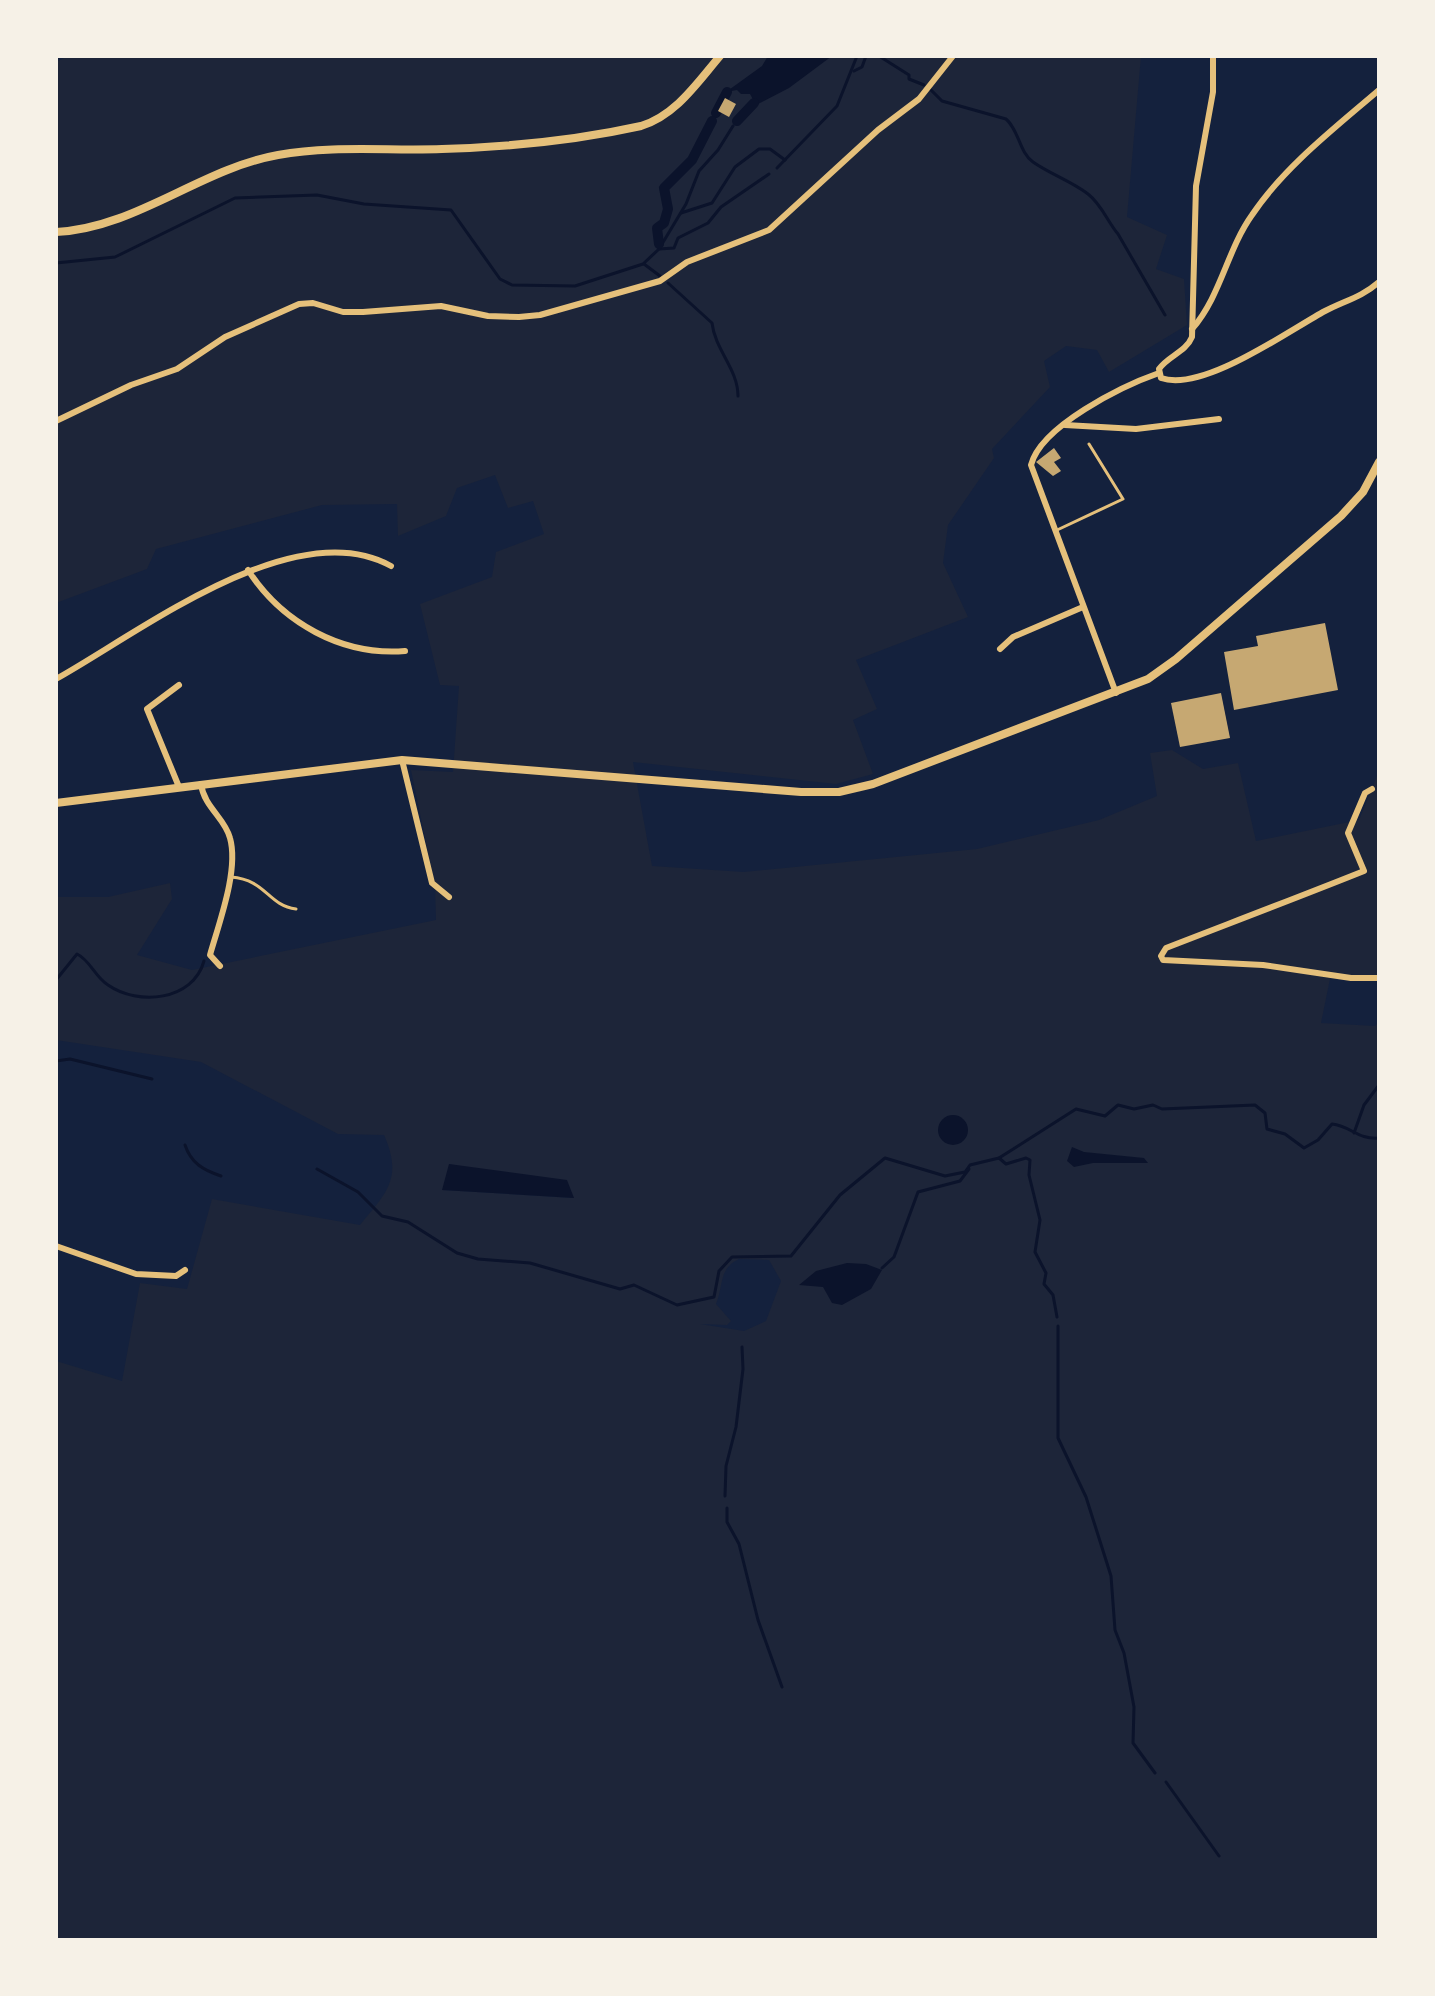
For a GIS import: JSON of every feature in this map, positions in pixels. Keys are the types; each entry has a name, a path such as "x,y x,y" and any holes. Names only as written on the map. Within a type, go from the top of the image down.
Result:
{"main road":[{"path":"56,232 104,224 230,167 282,154 331,150 470,148 653,123 680,103 720,56"},
{"path":"56,803 402,760 801,792 839,792 873,784 1116,693 1162,671 1341,516 1363,492 1379,462"}],"street":[{"path":"56,421 131,385 177,369 225,337 299,304 313,303 343,312 441,306 488,316 519,317 540,315 660,281 687,262 769,230 878,130 919,99 953,56"},
{"path":"1213,56 1213,92 1195,200 1192,329 1189,343 1162,363 1161,378 1179,381 1234,363 1331,308 1365,295 1379,282"},
{"path":"1192,329 1205,315 1240,234 1262,201 1379,90"},
{"path":"1116,693 1031,465 1041,444 1061,425 1084,409 1159,373"},
{"path":"1061,425 1136,429 1219,419"},
{"path":"56,679 248,570 290,558 325,555 379,560 391,566"},
{"path":"248,570 271,599 310,630 346,646 382,653 405,651"},
{"path":"1000,649 1013,637 1083,607"},
{"path":"179,685 147,709 179,787"},
{"path":"402,760 432,883 449,897"},
{"path":"201,784 203,798 231,837 229,877 210,955 220,966"},
{"path":"1372,789 1365,793 1348,833 1364,871 1320,886 1276,908 1166,948 1161,956 1163,960 1263,965 1351,978 1379,978"},
{"path":"56,1246 136,1274 176,1276 185,1270"}],"lane":[{"path":"1055,531 1123,499 1089,444"},
{"path":"229,877 253,880 284,907 296,909"}],"shaded area":[{"path":"68,56 1141,56 1127,217 1167,235 1156,269 1184,279 1187,325 1109,372 1097,350 1066,346 1044,361 1050,387 992,449 994,458 948,525 943,563 968,617 856,660 877,709 853,720 873,774 836,784 633,762 652,866 744,872 977,849 1099,820 1157,796 1150,753 1172,750 1203,769 1238,763 1256,841 1359,820 1379,771 1379,977 1331,974 1321,1023 1375,1026 1379,1022 1379,1940 56,1940 56,1361 122,1381 140,1283 187,1289 212,1199 360,1225 389,1184 392,1163 384,1135 338,1134 201,1062 56,1040 56,897 108,897 170,883 172,899 137,955 192,970 436,920 435,886 411,770 453,772 459,686 440,685 420,604 492,577 496,552 544,534 533,501 508,508 495,475 457,488 446,516 398,536 397,504 322,505 156,549 147,569 56,603 56,62","holes":["450,1164 573,1198 443,1190","739,1259 769,1260 781,1281 766,1321 744,1331 700,1324 727,1325 731,1321 716,1304 725,1273"]},
{"path":"768,56 832,56 789,88 756,105 750,94 741,94 737,90 726,92 762,66"},
{"path":"953,1115 959,1116 967,1124 967,1136 959,1144 953,1145 947,1144 939,1136 938,1130 939,1124 947,1116"},
{"path":"1072,1147 1084,1152 1144,1158 1148,1163 1093,1163 1074,1167 1067,1161"},
{"path":"449,1164 567,1180 574,1198 442,1190"},
{"path":"847,1263 866,1264 882,1270 871,1289 842,1305 832,1303 823,1287 799,1285 816,1271"}],"building":[{"path":"725,98 736,104 729,117 718,111"},
{"path":"1054,448 1061,458 1054,462 1061,471 1053,476 1036,462"},
{"path":"1325,623 1338,690 1234,710 1224,652 1258,646 1256,636"},
{"path":"1221,693 1230,738 1180,747 1171,703"}],"waterway":[{"path":"777,168 837,106 857,56"},
{"path":"854,71 862,67 866,56"},
{"path":"879,56 909,75 909,79 924,85"},
{"path":"931,90 942,101 1006,119 1028,158 1093,198 1118,234 1165,315"},
{"path":"716,113 727,92"},
{"path":"737,121 754,103"},
{"path":"659,244 657,228 664,223 668,209 664,188 692,160 712,121"},
{"path":"56,263 115,257 235,198 317,195 364,204 451,210 500,279 512,285 575,286 643,264 659,249 686,204 699,171 718,150 733,126"},
{"path":"681,213 712,203 735,167 759,149 770,149 785,160"},
{"path":"659,249 674,248 678,238 708,223 721,207 769,174"},
{"path":"644,264 660,276"},
{"path":"668,283 712,323 717,342 734,377 738,396"},
{"path":"56,980 77,954 86,960 103,982 120,992 134,996 163,996 189,985 204,961"},
{"path":"56,1061 70,1059 152,1079"},
{"path":"1354,1133 1364,1105 1379,1085"},
{"path":"317,1169 358,1192 382,1216 408,1222 457,1253 478,1259 530,1263 620,1289 634,1285 677,1305 714,1297 719,1271 732,1257 791,1256 840,1195 885,1158 945,1176 965,1172 970,1165 999,1158 1076,1109 1105,1116 1118,1105 1134,1109 1153,1105 1162,1109 1255,1105 1265,1113 1267,1129 1285,1134 1304,1148 1318,1140 1332,1124 1365,1137 1379,1138"},
{"path":"185,1145 198,1165 221,1176"},
{"path":"999,1158 1006,1164 1026,1158 1030,1160 1029,1175 1040,1220 1035,1252 1046,1273 1044,1284 1053,1295 1057,1317"},
{"path":"882,1268 894,1257 918,1192 960,1181 969,1169"},
{"path":"1058,1326 1058,1438 1086,1497 1111,1576 1115,1630 1124,1653 1134,1707 1133,1743 1155,1773"},
{"path":"725,1496 726,1466 736,1427 743,1369 742,1347"},
{"path":"727,1508 727,1522 739,1544 758,1620 782,1687"},
{"path":"1166,1782 1219,1856"}]}
